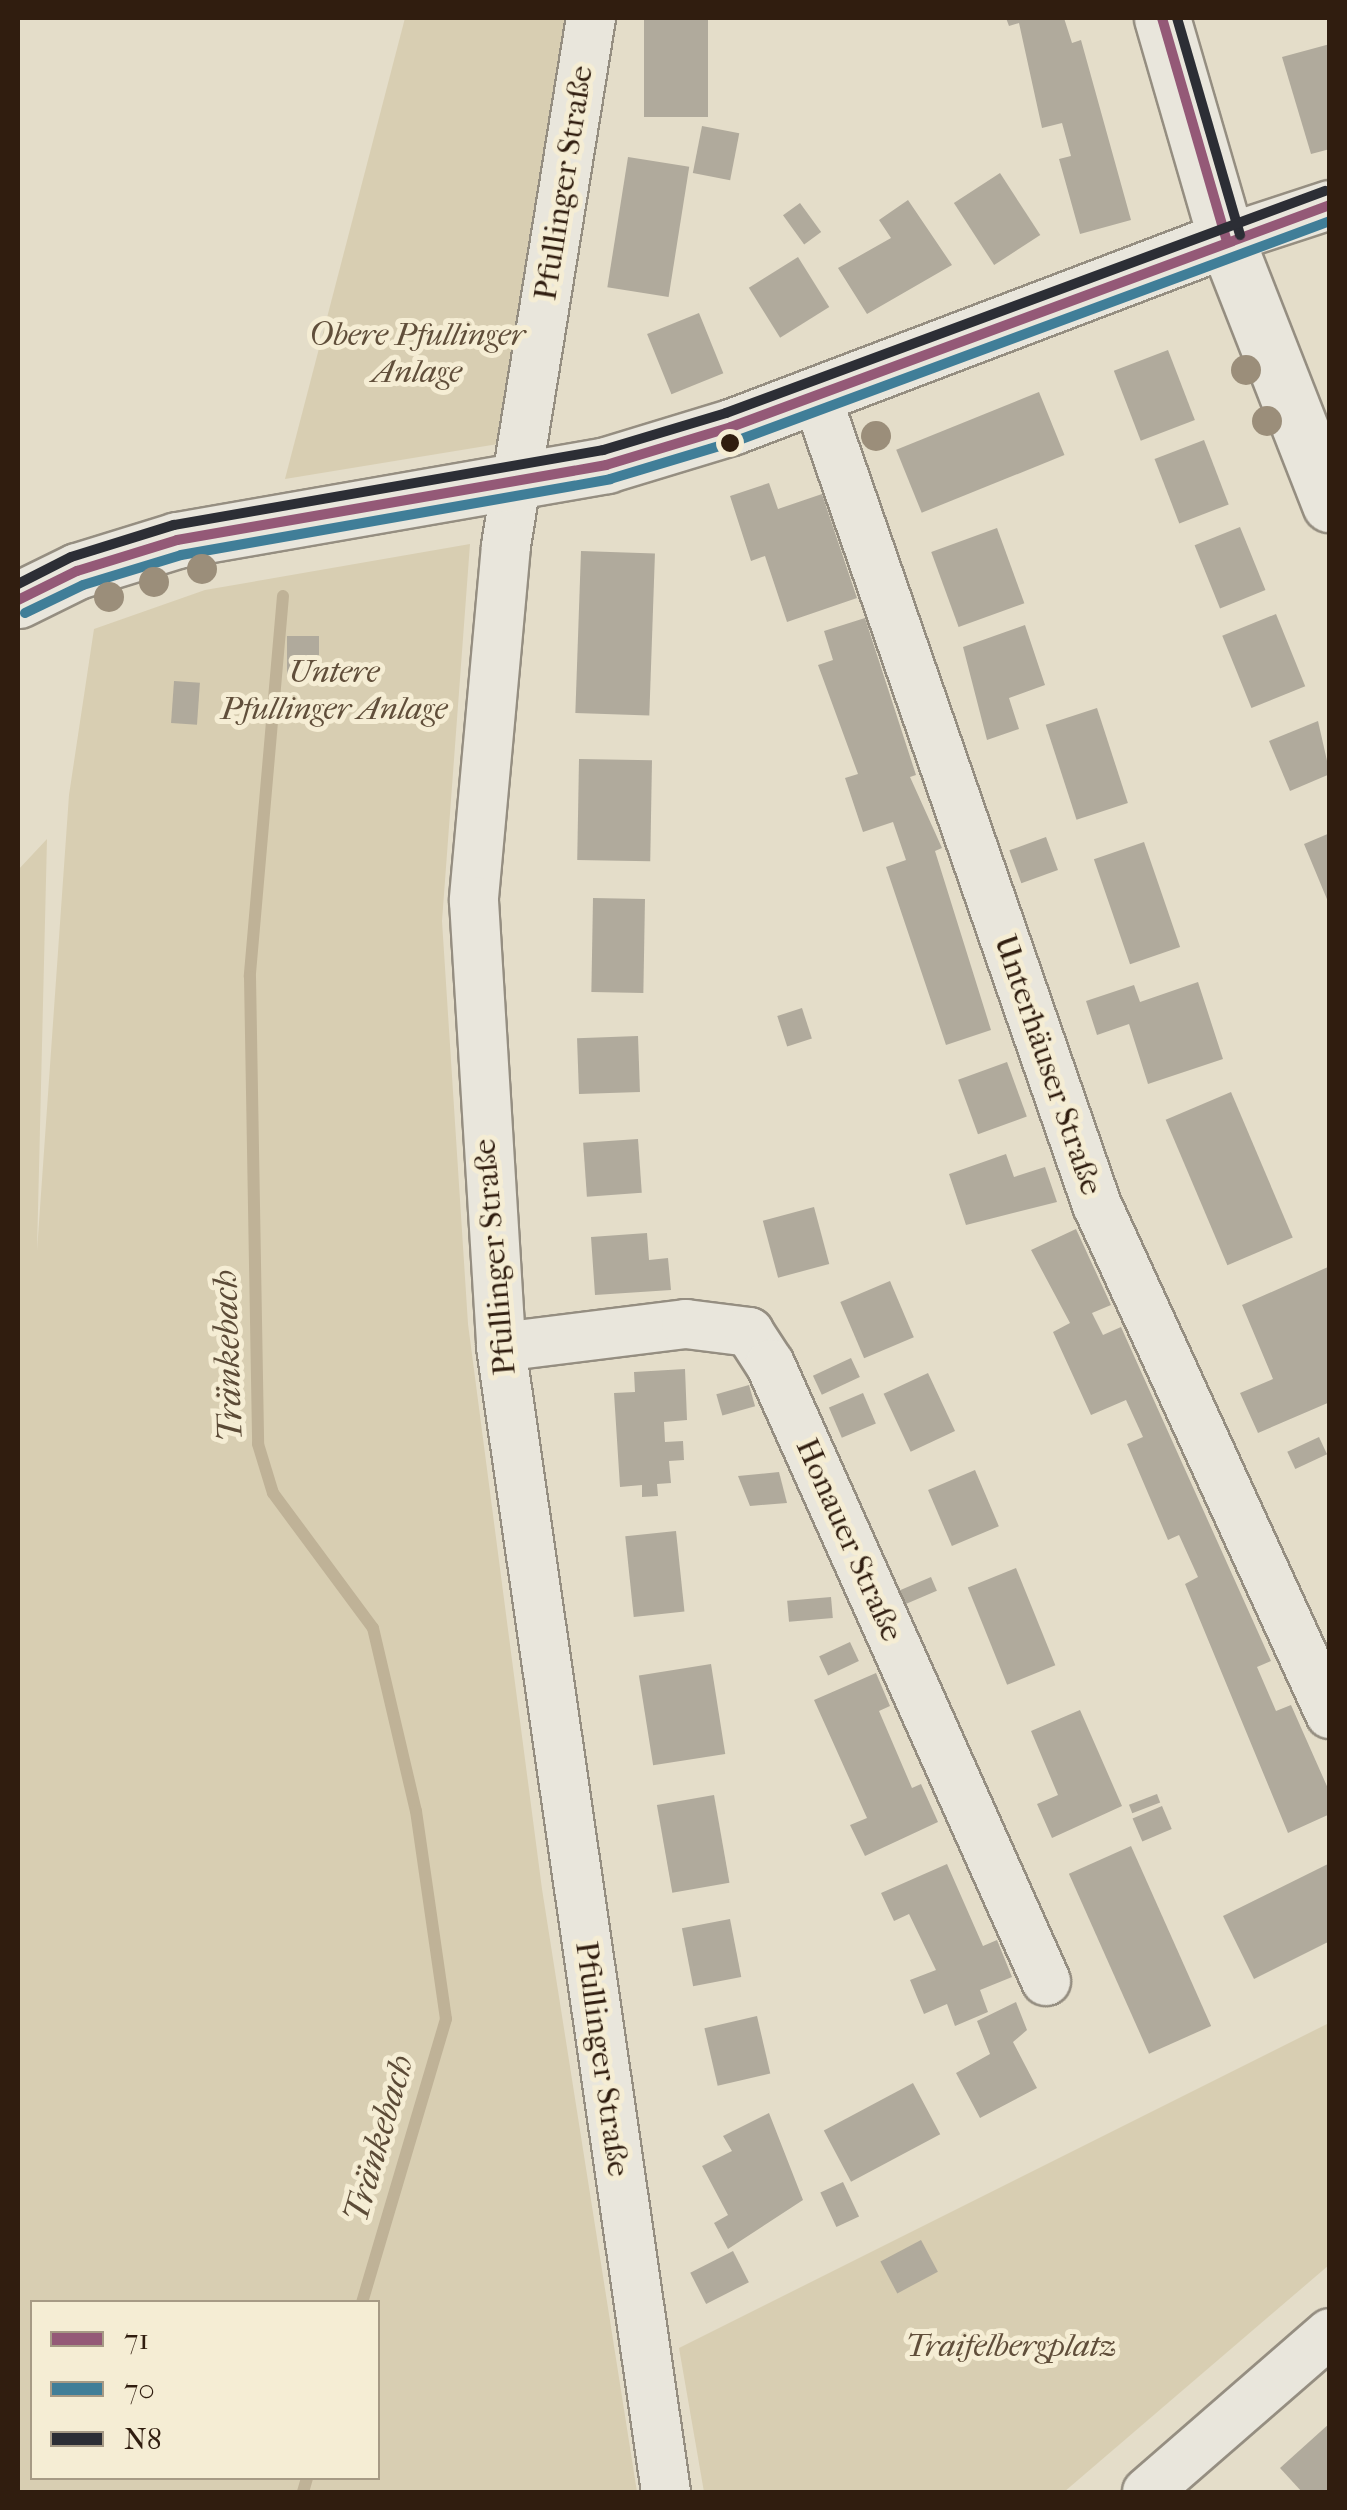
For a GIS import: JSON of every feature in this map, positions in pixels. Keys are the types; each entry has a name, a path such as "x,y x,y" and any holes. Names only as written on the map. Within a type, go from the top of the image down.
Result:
{"street":[{"name":"Pfullinger Straße","path":"590,18 517,482 474,901 501,1347 666,2492"},
{"path":"1162,18 1226,239 1330,504"},
{"path":"18,600 77,571 177,540 606,464 817,398 1226,239 1330,205"},
{"name":"Unterhäuser Straße","path":"817,398 1097,1205 1330,1714"},
{"name":"Honauer Straße","path":"501,1347 686,1324 748,1332 770,1364 1046,1981"},
{"path":"1148,2492 1330,2334"}],"green space":[{"name":"Obere Pfullinger Anlage","path":"405,18 566,18 498,444 285,479"},
{"name":"Untere Pfullinger Anlage","path":"470,544 442,921 468,1324 542,1889 637,2492 18,2492 18,870 47,839 37,1251 69,795 94,629 205,590"},
{"name":"Traifelbergplatz","path":"1329,2023 1329,2265 1064,2492 704,2492 679,2348"}],"building":[{"path":"644,18 708,18 708,117 644,117"},
{"path":"1006,18 1064,18 1072,43 1081,40 1131,220 1080,234 1059,159 1071,156 1062,123 1042,128 1019,23 1009,26"},
{"path":"1330,44 1330,149 1311,154 1282,57"},
{"path":"702,126 739,133 730,180 693,173"},
{"path":"628,157 689,167 669,297 607,287"},
{"path":"1000,173 1040,235 994,265 954,203"},
{"path":"908,200 952,265 867,314 838,268 891,238 879,220"},
{"path":"800,203 821,232 804,244 783,215"},
{"path":"798,257 829,307 780,338 749,288"},
{"path":"699,313 723,373 671,394 647,334"},
{"path":"1168,350 1195,420 1141,441 1114,371"},
{"path":"1039,392 1064,455 922,513 896,450"},
{"path":"1204,440 1229,504 1179,523 1155,459"},
{"path":"769,483 778,509 822,494 857,598 787,622 765,556 751,561 730,496"},
{"path":"1240,527 1265,590 1220,608 1195,545"},
{"path":"997,528 1024,603 959,627 931,552"},
{"path":"581,551 655,554 649,715 575,713"},
{"path":"1276,614 1305,686 1251,708 1222,636"},
{"path":"865,618 916,775 910,777 942,848 935,851 991,1030 946,1045 886,867 906,860 893,822 863,832 845,778 858,774 818,665 833,660 824,631"},
{"path":"1025,625 1045,685 1009,698 1019,729 987,740 963,647"},
{"path":"287,636 319,636 319,678 287,678"},
{"path":"174,681 200,683 197,725 171,723"},
{"path":"1097,708 1128,803 1077,820 1046,725"},
{"path":"1318,721 1330,774 1290,791 1269,741"},
{"path":"579,759 652,760 650,861 577,860"},
{"path":"1330,833 1330,904 1329,904 1304,844"},
{"path":"1046,837 1058,870 1021,883 1009,850"},
{"path":"1144,842 1180,947 1130,964 1094,859"},
{"path":"593,898 645,899 643,993 591,992"},
{"path":"1198,982 1223,1059 1148,1084 1129,1024 1097,1035 1086,1001 1134,985 1140,1002"},
{"path":"802,1008 812,1038 787,1046 777,1016"},
{"path":"638,1036 640,1092 579,1094 577,1038"},
{"path":"1007,1062 1027,1117 978,1134 958,1080"},
{"path":"1231,1092 1293,1237 1227,1265 1166,1120"},
{"path":"638,1139 642,1193 587,1197 583,1143"},
{"path":"1006,1154 1014,1177 1045,1167 1057,1202 966,1225 949,1174"},
{"path":"814,1207 829,1264 778,1278 763,1221"},
{"path":"1076,1229 1111,1305 1092,1313 1103,1335 1121,1327 1271,1661 1257,1667 1276,1711 1291,1705 1330,1793 1330,1814 1288,1833 1185,1584 1198,1577 1179,1535 1168,1540 1127,1444 1143,1437 1126,1400 1091,1415 1053,1332 1070,1323 1031,1250"},
{"path":"647,1233 649,1260 668,1258 671,1290 595,1295 591,1237"},
{"path":"1328,1267 1330,1402 1258,1433 1240,1393 1273,1379 1242,1305"},
{"path":"890,1281 914,1337 864,1358 840,1302"},
{"path":"851,1358 860,1377 822,1395 813,1376"},
{"path":"685,1369 687,1420 664,1422 665,1442 683,1441 684,1460 669,1461 671,1483 657,1484 658,1496 642,1497 642,1485 620,1487 614,1393 635,1392 634,1372"},
{"path":"928,1373 955,1431 911,1452 884,1394"},
{"path":"749,1385 755,1406 722,1416 716,1394"},
{"path":"863,1393 876,1423 842,1438 829,1407"},
{"path":"1319,1437 1327,1454 1295,1469 1287,1452"},
{"path":"975,1470 999,1526 952,1546 928,1490"},
{"path":"779,1472 787,1503 750,1506 738,1476"},
{"path":"676,1531 684,1612 634,1617 625,1536"},
{"path":"1016,1568 1055,1665 1007,1685 968,1587"},
{"path":"931,1577 937,1591 905,1604 899,1591"},
{"path":"831,1597 833,1618 789,1622 787,1601"},
{"path":"850,1642 859,1661 828,1675 819,1656"},
{"path":"711,1664 725,1754 653,1765 639,1675"},
{"path":"876,1673 890,1706 879,1711 912,1788 921,1784 938,1822 865,1856 850,1825 867,1818 814,1700"},
{"path":"1080,1710 1122,1806 1052,1838 1037,1804 1058,1795 1031,1731"},
{"path":"1157,1794 1160,1802 1132,1813 1129,1805"},
{"path":"714,1795 729,1883 672,1893 657,1805"},
{"path":"1162,1806 1172,1829 1142,1842 1133,1819"},
{"path":"1131,1846 1211,2026 1149,2054 1069,1874"},
{"path":"1330,1863 1330,1941 1254,1979 1223,1916"},
{"path":"947,1864 983,1946 997,1940 1012,1977 980,1990 988,2012 955,2026 947,2004 924,2014 910,1980 936,1970 909,1914 894,1921 881,1893"},
{"path":"730,1919 741,1977 693,1986 682,1928"},
{"path":"1016,2002 1027,2030 1013,2042 1037,2088 980,2118 956,2073 990,2054 977,2021"},
{"path":"757,2016 770,2073 718,2086 704,2028"},
{"path":"913,2083 940,2134 851,2182 824,2130"},
{"path":"769,2113 803,2200 728,2249 714,2223 728,2215 702,2166 732,2151 723,2136"},
{"path":"843,2182 859,2216 836,2227 820,2193"},
{"path":"921,2240 938,2272 897,2293 880,2262"},
{"path":"733,2251 749,2282 706,2304 690,2273"},
{"path":"1330,2423 1330,2492 1302,2492 1280,2468"}],"waterway":[{"name":"Tränkebach","path":"283,596 250,977 258,1444 273,1493 373,1628 416,1811 446,2019 363,2300"},
{"name":"Tränkebach","path":"303,2492 306,2480"}],"transit line":[{"name":"71","path":"1162,18 1226,239"},
{"name":"N8","path":"1177,18 1240,235"},
{"name":"N8","path":"18,584 71,557 174,525 603,450 726,413 1325,191"},
{"name":"71","path":"18,600 77,571 177,540 606,465 731,427 1330,205"},
{"name":"70","path":"25,613 83,585 181,555 610,479 736,441 1330,221"}]}
